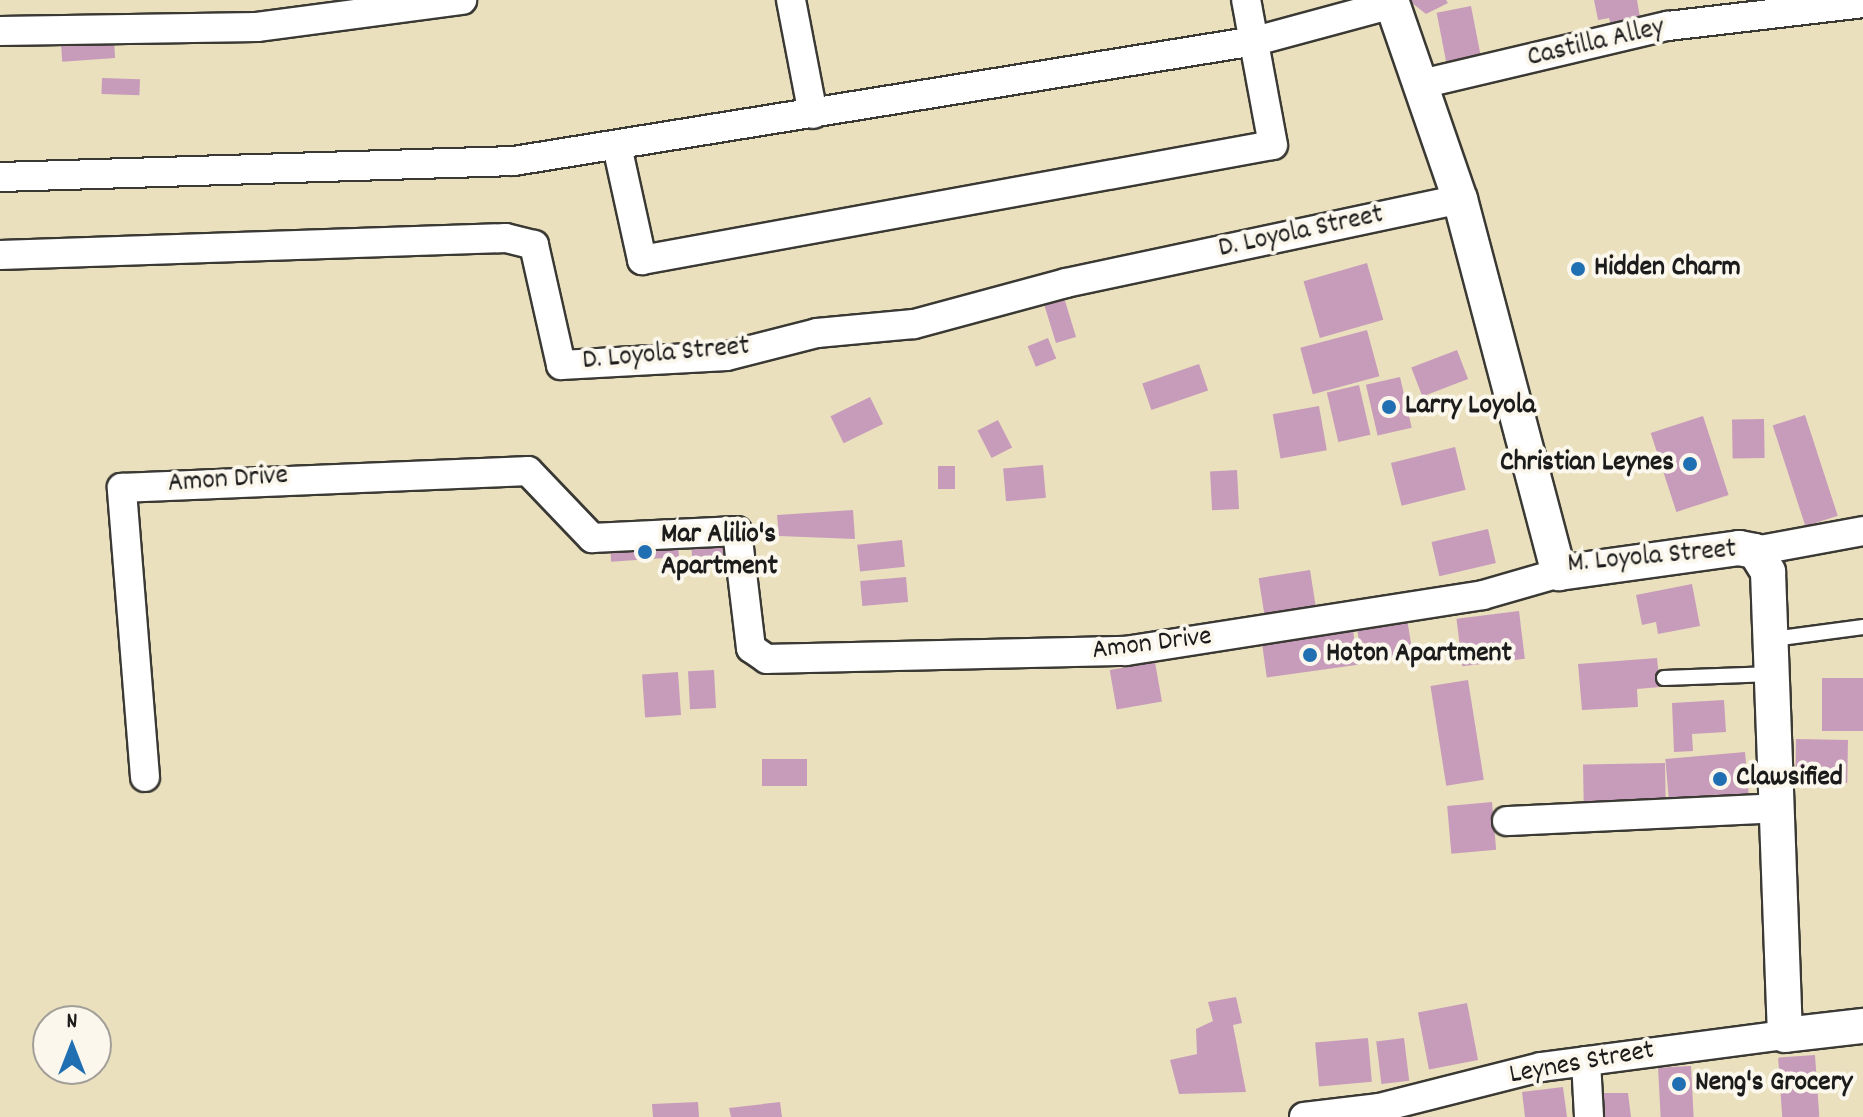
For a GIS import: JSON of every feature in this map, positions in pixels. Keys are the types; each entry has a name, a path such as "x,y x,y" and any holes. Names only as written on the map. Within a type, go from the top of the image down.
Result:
{"street":[{"path":"0,31 257,27 462,0"},
{"path":"791,0 813,114"},
{"path":"617,146 642,260 1273,145 1246,0"},
{"path":"0,177 514,161 1255,41 1392,2"},
{"name":"M. Loyola Street","path":"1392,2 1426,83 1460,199 1559,573 1755,551 1768,572 1773,639 1785,1035"},
{"name":"Castilla Alley","path":"1426,83 1668,26 1863,3"},
{"name":"D. Loyola Street","path":"0,255 506,238 534,245 561,365 727,356 817,333 914,324 1066,283 1460,199"},
{"name":"Amon Drive","path":"145,777 122,488 528,471 592,538 737,531 750,640 767,659 1079,655 1483,595 1559,573"},
{"path":"1755,551 1863,531"},
{"path":"1507,821 1778,808"},
{"name":"Leynes Street","path":"1304,1117 1452,1104 1586,1061 1863,1026"},
{"path":"1586,1061 1589,1117"}],"lane":[{"path":"1773,639 1863,627"},
{"path":"1664,678 1773,674"}],"building":[{"path":"1408,0 1446,0 1448,3 1426,14"},
{"path":"1594,0 1637,0 1642,29 1613,34 1609,18 1598,20"},
{"path":"1471,6 1481,56 1446,63 1437,13"},
{"path":"114,42 115,58 62,62 61,46"},
{"path":"102,78 140,79 139,95 101,94"},
{"path":"1367,263 1383,320 1320,338 1304,281"},
{"path":"1062,291 1076,337 1056,343 1042,297"},
{"path":"1367,330 1379,376 1313,394 1300,348"},
{"path":"1048,338 1056,358 1036,367 1028,346"},
{"path":"1457,350 1468,379 1422,397 1411,368"},
{"path":"1199,364 1208,390 1151,410 1142,384"},
{"name":"Larry Loyola","path":"1400,377 1412,428 1378,436 1366,385"},
{"path":"1359,385 1370,435 1338,442 1327,392"},
{"path":"870,397 883,424 844,443 830,416"},
{"path":"1319,406 1327,450 1281,458 1273,414"},
{"path":"1805,415 1838,516 1805,526 1773,426"},
{"name":"Christian Leynes","path":"1703,416 1729,495 1676,512 1651,433"},
{"path":"1764,419 1765,458 1733,459 1732,420"},
{"path":"998,420 1012,448 992,458 978,430"},
{"path":"1455,447 1466,490 1402,506 1391,463"},
{"path":"1043,465 1046,498 1006,501 1003,468"},
{"path":"938,466 955,466 955,489 938,489"},
{"path":"1237,470 1239,509 1212,510 1210,471"},
{"path":"853,510 855,539 779,536 777,515"},
{"path":"1488,529 1496,563 1439,576 1431,542"},
{"path":"723,540 724,555 692,557 691,542"},
{"path":"902,540 905,567 860,572 857,545"},
{"name":"Mar Alilio's Apartment","path":"678,543 679,557 611,562 610,548"},
{"path":"1310,570 1316,609 1265,617 1259,578"},
{"path":"906,577 908,602 862,606 860,581"},
{"path":"1692,584 1700,626 1658,634 1656,622 1642,625 1636,595"},
{"path":"1519,611 1525,659 1462,666 1456,619"},
{"path":"1406,612 1413,654 1362,662 1356,620"},
{"name":"Hoton Apartment","path":"1353,630 1358,665 1267,677 1262,643"},
{"path":"1657,658 1660,687 1637,689 1638,707 1582,710 1578,664"},
{"path":"1155,662 1162,701 1117,709 1110,670"},
{"path":"714,670 716,708 690,709 688,671"},
{"path":"678,672 681,715 645,717 642,675"},
{"path":"1822,678 1863,678 1863,731 1822,731"},
{"path":"1468,680 1484,780 1446,786 1430,686"},
{"path":"1724,700 1726,732 1692,734 1693,751 1674,752 1672,703"},
{"path":"1796,739 1848,740 1847,783 1795,782"},
{"path":"1745,752 1749,794 1669,801 1665,759"},
{"path":"762,759 807,759 807,786 762,786"},
{"path":"1665,763 1666,805 1584,806 1583,764"},
{"path":"1492,802 1496,850 1451,854 1447,806"},
{"path":"1236,997 1242,1023 1233,1025 1246,1092 1179,1094 1170,1060 1197,1054 1196,1029 1213,1021 1208,1002"},
{"path":"1467,1003 1478,1060 1429,1069 1418,1013"},
{"path":"1368,1038 1372,1082 1319,1086 1315,1043"},
{"path":"1404,1038 1409,1081 1381,1084 1376,1041"},
{"path":"1815,1055 1819,1117 1782,1117 1778,1058"},
{"path":"1691,1066 1694,1117 1661,1117 1658,1068"},
{"path":"1563,1087 1567,1117 1525,1117 1522,1092"},
{"path":"1596,1093 1628,1093 1631,1117 1601,1117"},
{"path":"698,1102 699,1117 653,1117 652,1104"},
{"path":"780,1102 782,1117 731,1117 729,1108"}],"place":[{"name":"Hidden Charm","path":"1578,269"},
{"name":"Larry Loyola","path":"1389,407"},
{"name":"Christian Leynes","path":"1690,464"},
{"name":"Mar Alilio's Apartment","path":"645,552"},
{"name":"Hoton Apartment","path":"1310,655"},
{"name":"Clawsified","path":"1720,779"},
{"name":"Neng's Grocery","path":"1679,1084"}]}
